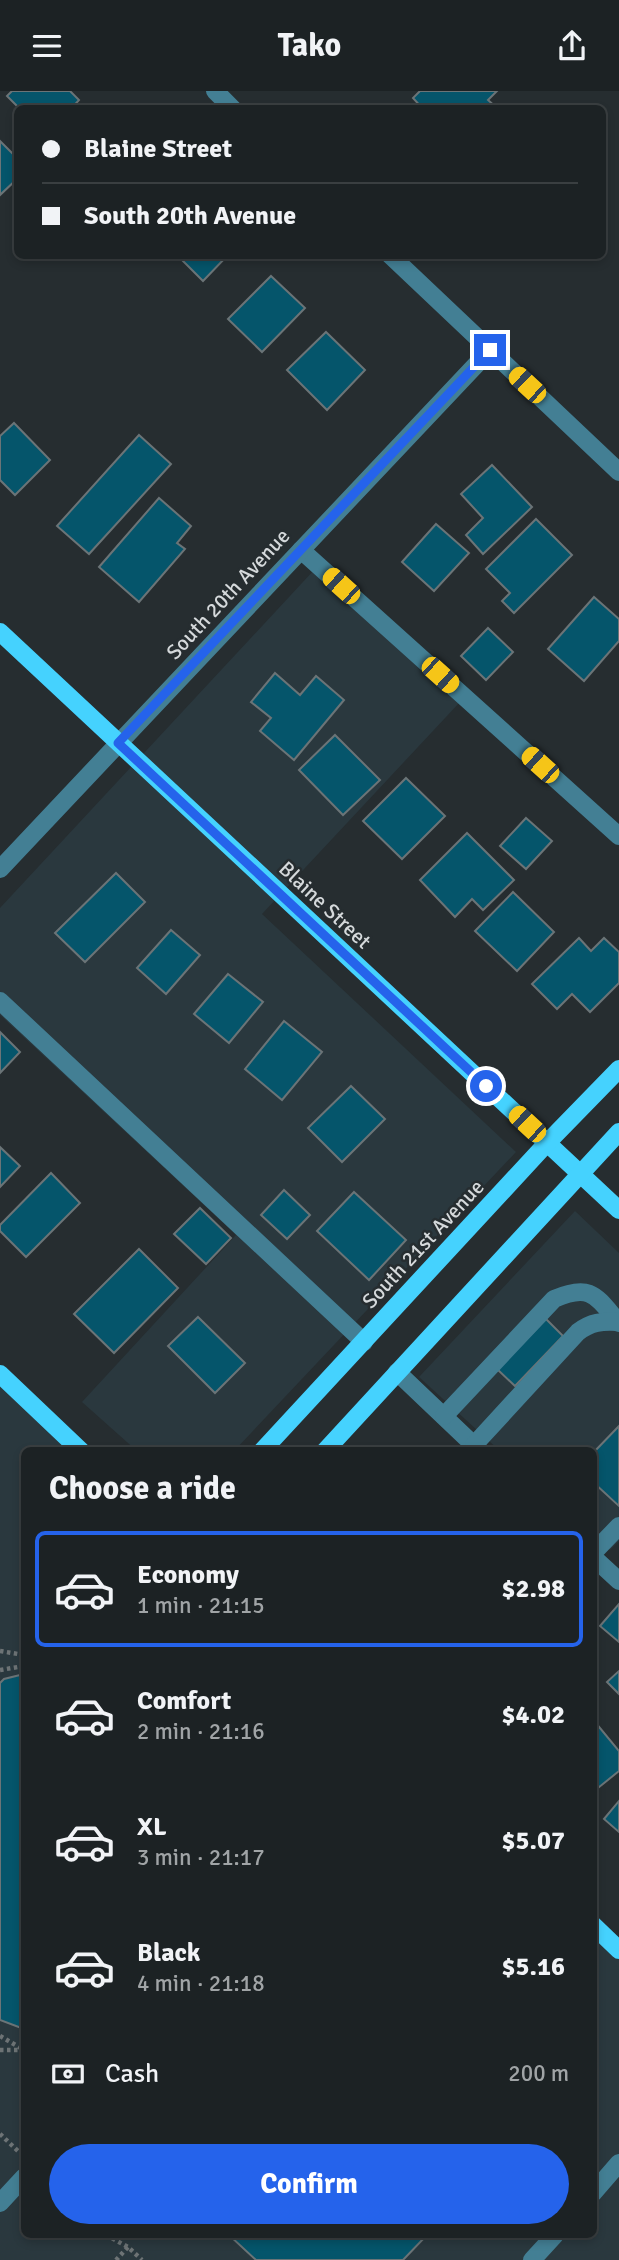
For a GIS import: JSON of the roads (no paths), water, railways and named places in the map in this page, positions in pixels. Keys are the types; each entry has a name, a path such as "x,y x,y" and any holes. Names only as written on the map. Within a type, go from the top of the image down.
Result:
{"main road":[{"name":"Blaine Street","path":"0,632 619,1210"},
{"name":"South 21st Avenue","path":"266,1447 619,1069"},
{"path":"329,1447 619,1132"},
{"path":"0,1374 77,1447"},
{"path":"597,1929 619,1950"}],"street":[{"path":"215,91 229,105"},
{"path":"394,259 619,472"},
{"name":"South 20th Avenue","path":"0,869 490,350"},
{"path":"301,550 619,836"},
{"path":"0,1001 364,1342"},
{"path":"444,1416 554,1299 566,1294 590,1293 600,1300 618,1322"},
{"path":"478,1447 578,1332 589,1324 618,1322"},
{"path":"397,1372 476,1447"},
{"path":"597,1551 619,1526"},
{"path":"597,1559 619,1581"},
{"path":"597,2188 619,2163"},
{"path":"0,2203 21,2179"},
{"path":"532,2260 552,2238"}]}
